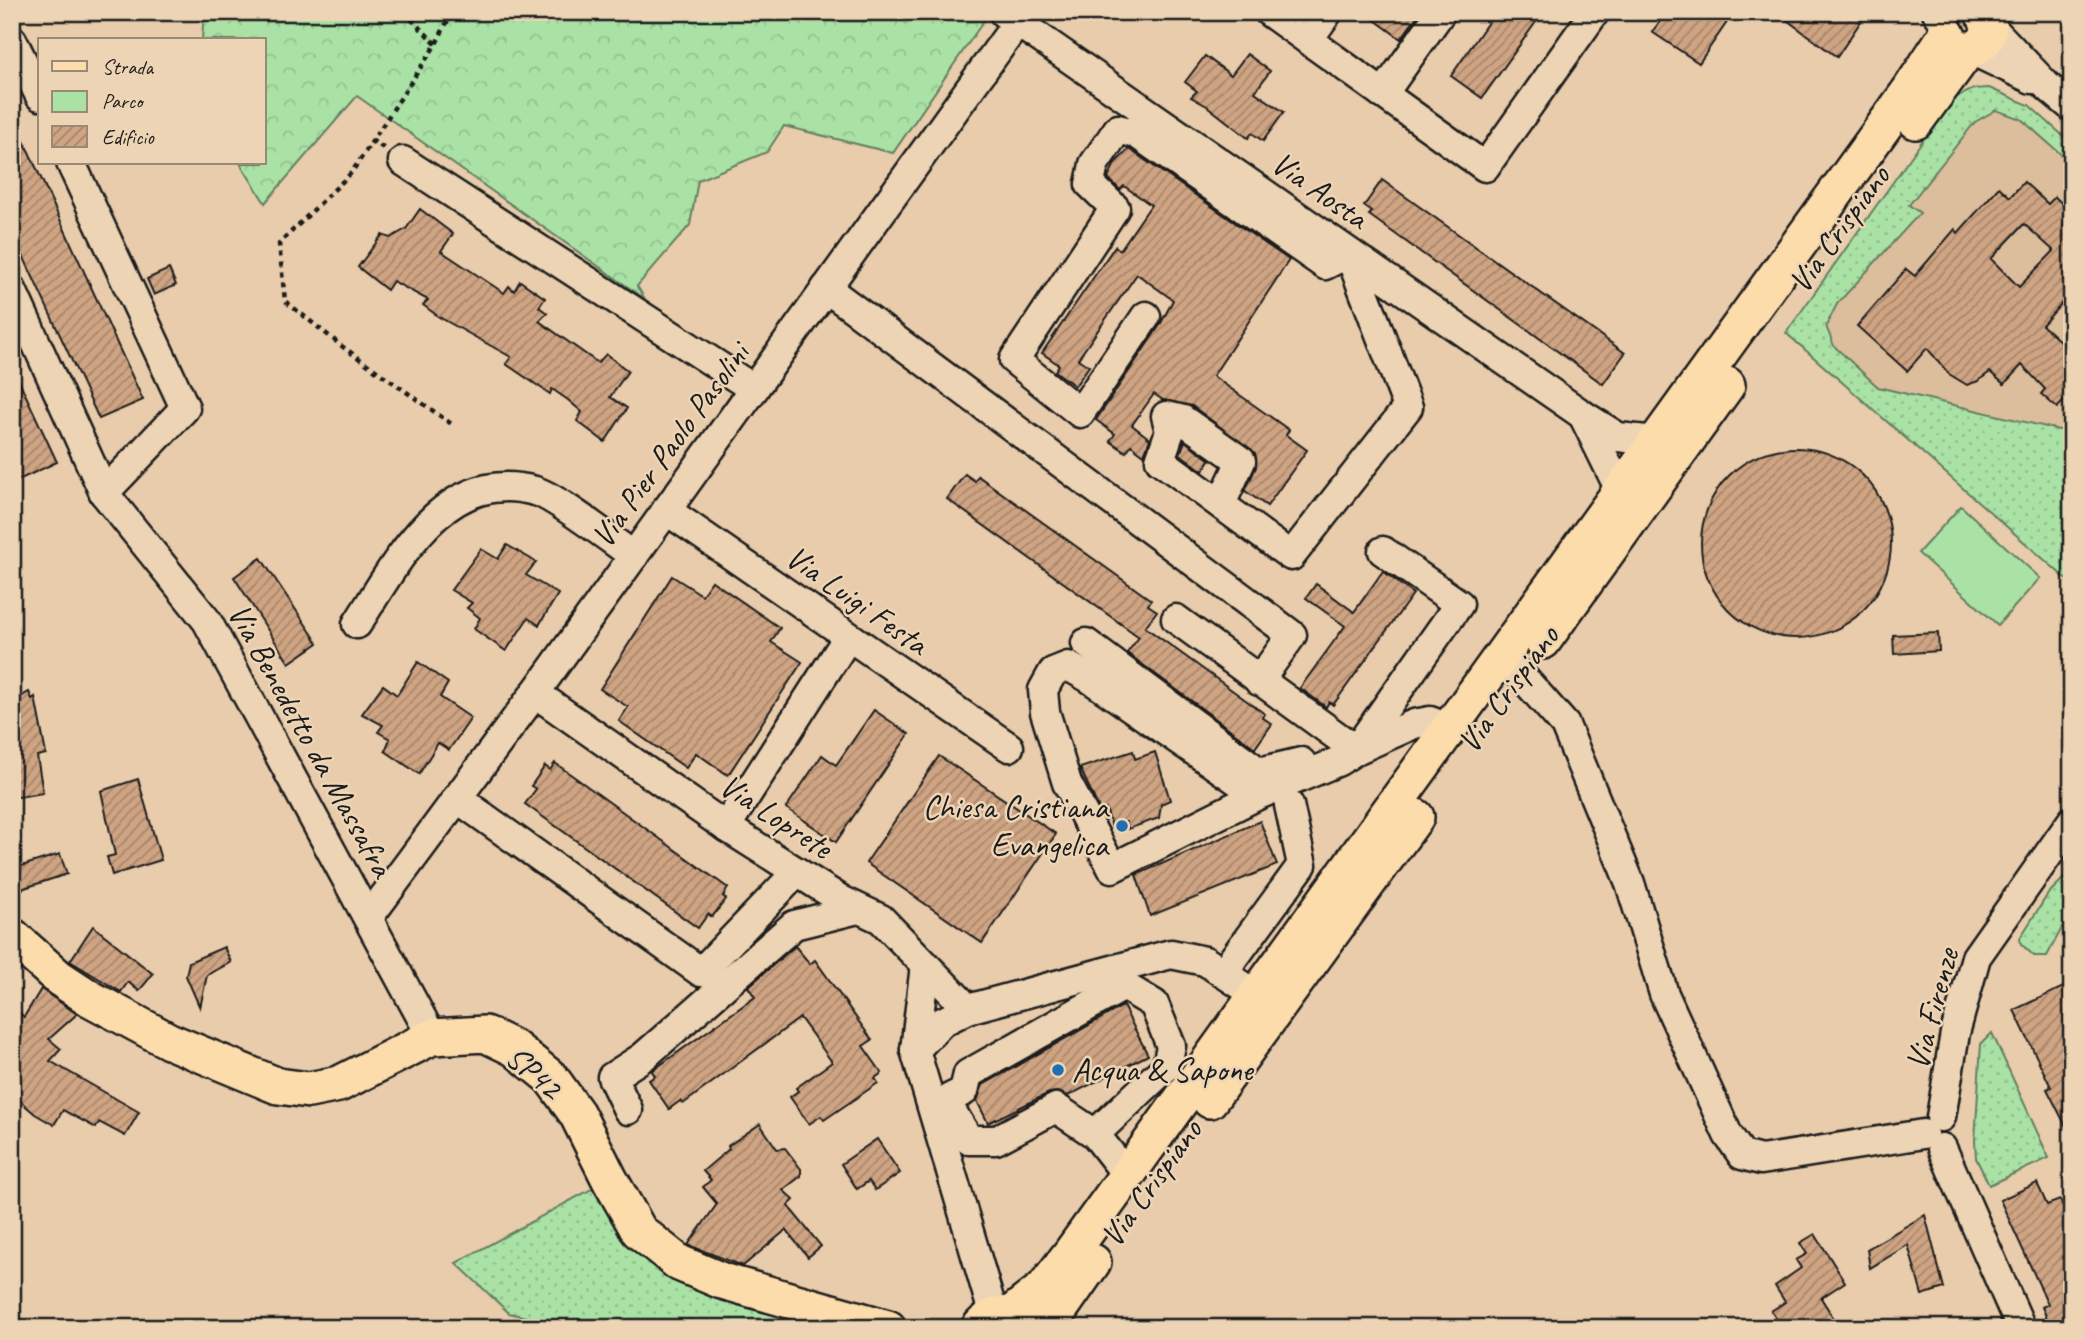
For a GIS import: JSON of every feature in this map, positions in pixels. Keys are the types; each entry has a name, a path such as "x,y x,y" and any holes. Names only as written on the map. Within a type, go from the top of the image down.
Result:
{"main road":[{"name":"Via Crispiano","path":"993,1323 1044,1288 1255,994 1451,729 1910,90 1968,25"},
{"name":"Via Crispiano","path":"1047,1328 1519,673 1968,25"},
{"name":"SP42","path":"12,936 60,978 91,999 169,1041 278,1086 309,1090 339,1084 432,1037 485,1034 514,1048 551,1078 577,1114 639,1231 679,1263 722,1281 888,1328"}],"street":[{"path":"1269,12 1485,167 1595,12"},
{"path":"1308,40 1328,12"},
{"path":"1383,94 1441,12"},
{"name":"Via Aosta","path":"1016,16 1349,253 1583,415 1618,437 1656,441"},
{"name":"Via Pier Paolo Pasolini","path":"369,917 535,693 754,389 1016,16"},
{"path":"1968,25 2072,107"},
{"path":"12,40 38,92"},
{"path":"1146,316 1080,413 1014,360 1115,208 1090,184 1094,164 1118,129 1137,134 1325,265 1349,253 1408,407 1292,555 1221,504"},
{"path":"403,161 754,389"},
{"path":"71,164 185,408 104,493"},
{"path":"826,288 1293,635 1259,681"},
{"name":"Via Benedetto da Massafra","path":"12,290 104,493 207,621 432,1037"},
{"path":"1583,415 1620,491"},
{"path":"357,624 419,533 445,506 489,488 537,491 634,556"},
{"name":"Via Luigi Festa","path":"666,510 1009,747"},
{"path":"1176,619 1356,750 1459,604 1382,551"},
{"path":"726,827 848,636"},
{"name":"Via Crispiano","path":"1086,643 1259,772 1356,750"},
{"name":"Via Crispiano","path":"1258,795 1089,678 1068,666 1052,672 1043,690 1045,712 1063,772 1112,868 1258,795 1339,761 1356,750 1414,724 1430,721 1451,729"},
{"path":"1519,673 1565,725 1630,883 1664,994 1728,1135 1742,1155 1761,1160 1935,1133 2021,1328"},
{"name":"Via Loprete","path":"535,693 726,827 797,872 881,919 968,1009"},
{"path":"457,798 701,972 797,872"},
{"path":"1223,973 1302,865 1289,805"},
{"name":"Via Firenze","path":"1935,1133 1955,1033 1976,957 2072,821"},
{"path":"628,1110 612,1077 643,1057 794,925 858,908"},
{"path":"915,1050 942,1022 968,1009 1171,954 1205,961 1255,994"},
{"path":"925,965 915,1050 993,1323"},
{"name":"Via Crispiano","path":"1095,1134 1167,1066 1171,1046 1154,1004 1124,986 968,1073 964,1091 950,1098 951,1110 969,1140 996,1140 1056,1108 1095,1134 1127,1175"}],"path":[{"path":"404,12 436,44"},
{"path":"452,12 436,44 352,172 278,244 285,301 343,347 453,425"}],"shaded area":[{"path":"1996,110 2021,119 2072,164 2072,429 2059,430 1878,387 1834,346 1826,326 1837,304 1919,214 1909,205 1975,122"}],"green space":[{"path":"204,12 976,12 985,19 893,153 784,126 767,152 698,180 690,225 637,286 645,299 357,96 265,203 241,164 266,164 266,38 202,38"},
{"path":"1989,88 2029,105 2072,144 2072,164 2021,119 1996,110 1975,122 1909,205 1920,213 1837,304 1826,326 1834,346 1878,387 2059,430 2072,429 2072,584 1786,333 1952,99 1974,89"},
{"path":"1961,506 2040,578 1998,625 1918,553"},
{"path":"2072,870 2072,909 2047,956 2034,956 2021,944 2020,938 2048,894"},
{"path":"1992,1033 2049,1158 1989,1185 1976,1158 1975,1141 1981,1044"},
{"path":"597,1186 660,1269 844,1328 559,1328 556,1324 509,1313 456,1263"}],"building":[{"path":"1364,12 1420,12 1401,39"},
{"path":"1495,12 1543,12 1482,98 1451,76"},
{"path":"1667,12 1734,12 1699,63 1652,32"},
{"path":"1776,12 1867,12 1837,57"},
{"path":"1247,54 1270,71 1255,92 1284,112 1263,141 1252,133 1248,138 1191,97 1197,91 1185,82 1205,56 1231,75"},
{"path":"12,115 143,400 99,419 12,232"},
{"path":"1129,149 1289,260 1213,376 1289,430 1286,435 1307,450 1267,506 1245,491 1256,467 1255,453 1192,406 1163,400 1154,394 1132,425 1150,439 1144,455 1131,445 1126,452 1110,441 1115,434 1096,420 1160,325 1173,300 1137,274 1078,359 1089,366 1075,386 1055,371 1059,365 1042,353 1115,246 1120,250 1151,205 1124,186 1120,190 1108,178 1115,163"},
{"path":"1382,180 1625,353 1603,384 1369,215 1372,212 1364,206"},
{"path":"2024,182 2048,204 2055,197 2072,213 2072,292 2042,325 2072,352 2072,393 2057,408 2041,394 2045,389 2022,365 2004,384 1990,372 1967,385 1949,374 1927,348 1907,371 1857,326 1906,269 1915,276 1955,229 1958,233 1999,187 2010,197","holes":["2024,224 2054,251 2019,287 1991,259"]},
{"path":"420,209 453,234 441,251 504,293 509,286 514,291 520,281 545,298 539,307 547,313 539,321 598,363 606,354 628,371 610,397 627,408 605,442 577,421 582,412 568,400 552,389 550,394 506,364 511,357 439,317 423,305 428,300 393,281 387,290 358,267 382,235 390,238 406,229"},
{"path":"169,269 176,285 154,295 147,279"},
{"path":"12,366 57,462 12,483"},
{"path":"1185,441 1210,460 1203,471 1180,454"},
{"path":"1796,448 1832,456 1849,464 1863,476 1875,490 1883,507 1891,543 1883,579 1875,596 1863,610 1849,622 1832,630 1796,638 1760,630 1743,622 1729,610 1717,596 1709,579 1701,543 1709,507 1717,490 1729,476 1743,464 1760,456"},
{"path":"965,474 975,481 978,476 1151,600 1148,605 1157,611 1145,627 1265,714 1262,717 1272,724 1255,748 1127,653 1139,637 947,499"},
{"path":"507,545 536,562 526,575 558,594 539,625 528,618 506,651 474,629 480,618 467,608 472,603 451,590 481,549 498,559"},
{"path":"261,558 318,643 289,663 234,577"},
{"path":"1383,571 1413,594 1333,705 1329,702 1326,707 1300,688 1345,626 1306,598 1316,584 1354,612"},
{"path":"672,576 702,595 712,581 780,628 771,642 802,662 728,775 696,753 686,768 619,721 628,707 600,689"},
{"path":"1938,633 1939,651 1894,654 1893,635"},
{"path":"418,662 448,683 440,697 471,718 449,750 438,743 419,774 385,751 390,739 378,732 383,725 362,714 383,685 397,695"},
{"path":"29,692 32,699 35,697 46,754 37,756 43,793 17,797 12,776 12,702"},
{"path":"874,710 909,734 836,842 786,808 822,755 836,765"},
{"path":"1133,751 1135,759 1155,752 1170,800 1161,804 1159,818 1128,829 1126,822 1112,827 1106,809 1100,811 1080,768"},
{"path":"939,756 1056,834 982,943 866,863"},
{"path":"555,763 728,888 723,896 726,899 712,917 708,914 698,928 525,804 536,789 531,786 545,766 550,770"},
{"path":"138,779 161,860 112,875 107,857 115,855 101,791"},
{"path":"1260,821 1277,865 1150,916 1136,875"},
{"path":"60,854 67,874 12,892 12,869"},
{"path":"93,926 153,974 139,991 128,982 121,992 70,961"},
{"path":"795,946 810,964 815,960 872,1040 863,1046 882,1073 875,1078 878,1083 824,1120 821,1116 809,1124 790,1097 798,1091 796,1088 832,1062 800,1018 683,1104 680,1101 669,1109 649,1080 655,1076 652,1071 755,997 748,987"},
{"path":"224,947 231,962 207,975 200,1008 186,976 189,962"},
{"path":"2072,983 2072,1138 2047,1089 2051,1087 2014,1010"},
{"path":"41,989 77,1014 49,1039 61,1049 50,1061 139,1112 125,1136 99,1122 96,1128 63,1110 54,1125 35,1114 12,1094 12,1006 24,1017"},
{"name":"Acqua & Sapone","path":"1123,1006 1148,1055 1068,1096 1058,1092 1049,1093 988,1123 977,1101 983,1085"},
{"path":"760,1124 777,1149 785,1148 801,1169 801,1176 783,1190 794,1200 788,1206 821,1246 808,1257 786,1230 743,1266 688,1245 717,1204 703,1187 711,1180 703,1171 729,1149 728,1146"},
{"path":"877,1139 900,1173 875,1190 869,1181 857,1189 841,1164"},
{"path":"2037,1183 2047,1205 2060,1200 2069,1221 2066,1222 2072,1235 2072,1328 2051,1328 2042,1307 2048,1304 2000,1200"},
{"path":"1925,1215 1944,1288 1922,1295 1908,1245 1870,1268 1867,1249"},
{"path":"1815,1234 1845,1282 1821,1298 1840,1328 1783,1328 1771,1311 1785,1302 1775,1286 1801,1268 1796,1260 1807,1254 1800,1243"}],"place":[{"name":"Chiesa Cristiana Evangelica","path":"1122,826"},
{"name":"Acqua & Sapone","path":"1058,1070"}]}
